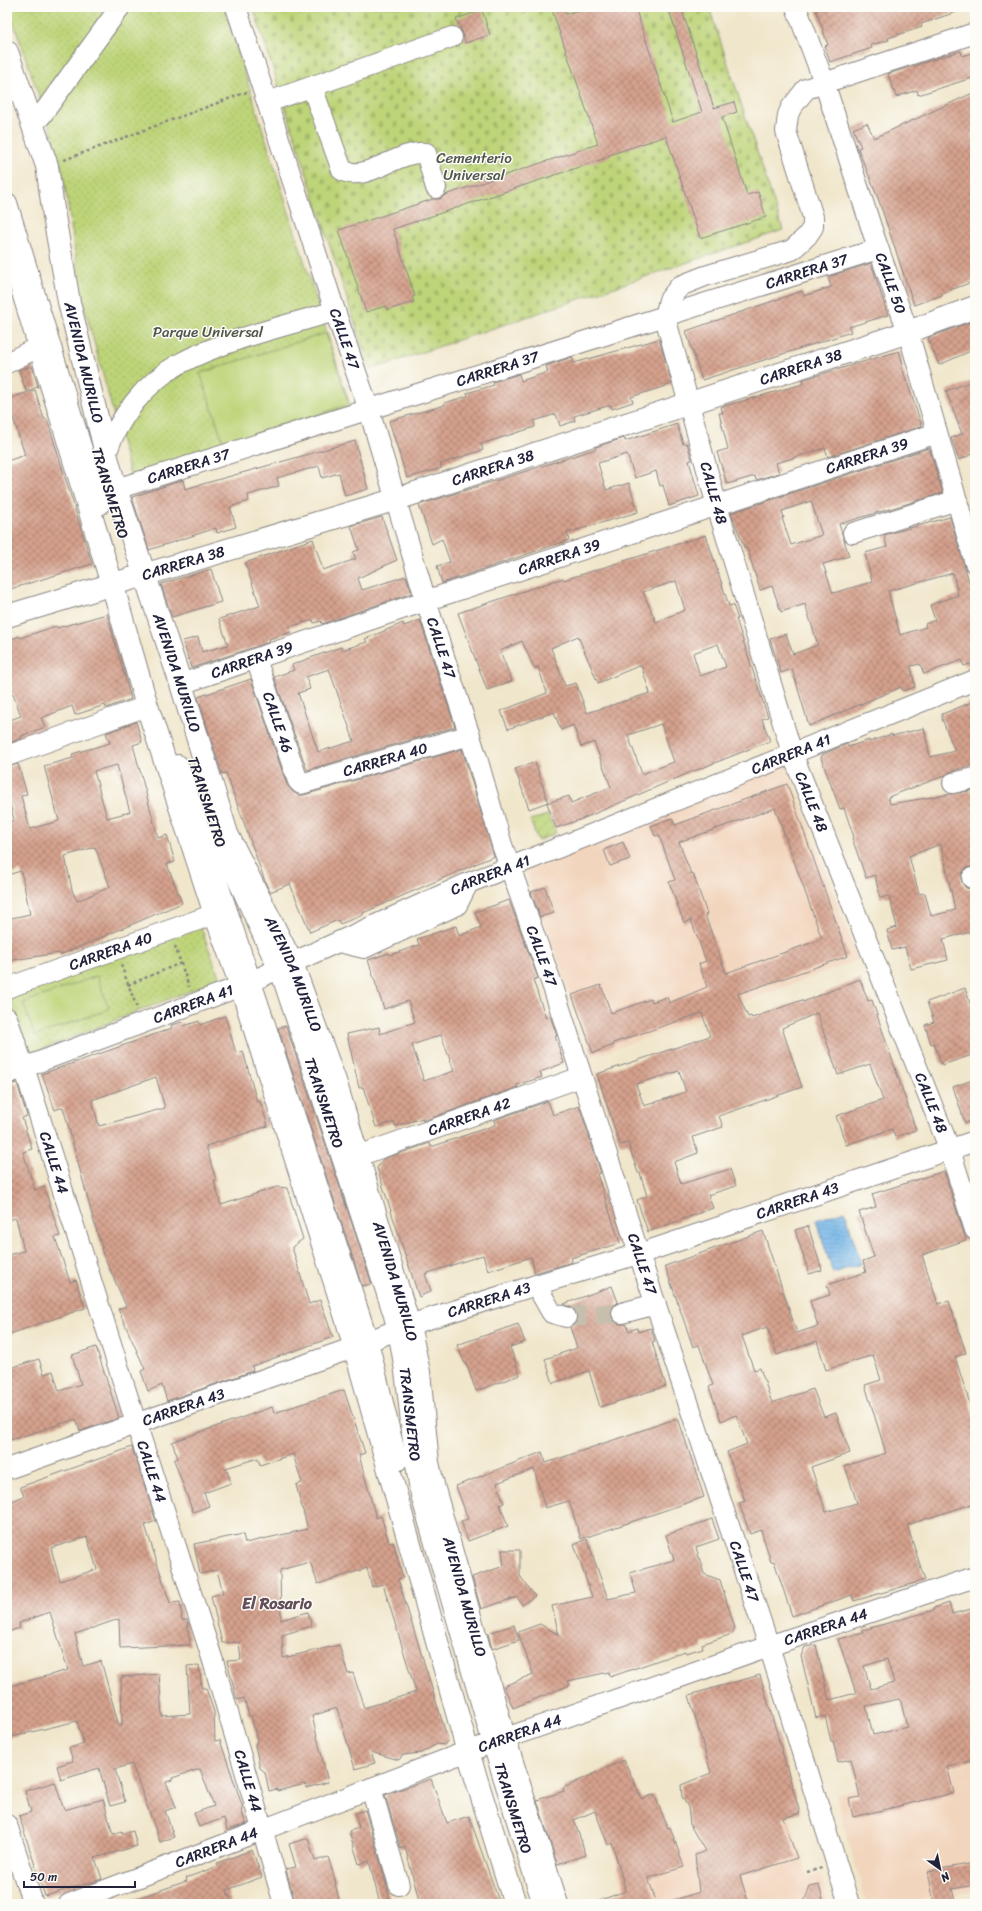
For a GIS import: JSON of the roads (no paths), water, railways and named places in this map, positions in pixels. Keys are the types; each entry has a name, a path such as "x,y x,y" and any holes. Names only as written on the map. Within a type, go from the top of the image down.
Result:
{"main road":[{"name":"AVENIDA MURILLO","path":"7,52 47,166 69,302 116,489 147,706 215,914 246,984 488,1746 557,1904"},
{"name":"AVENIDA MURILLO","path":"7,240 40,346 129,579 181,684 227,834 335,1080 358,1156 404,1328 419,1372 428,1463 488,1746 515,1904"},
{"name":"CARRERA 38","path":"7,616 397,499 908,332 975,306"}],"street":[{"path":"33,123 41,116 120,7"},
{"name":"CALLE 47","path":"236,7 335,311 369,410 397,499 426,601 470,735 510,868 554,990 639,1254 769,1646 849,1904"},
{"name":"CALLE 50","path":"796,7 824,82 878,249 908,332 975,563"},
{"path":"665,317 669,300 680,286 705,276 792,250 807,236 813,227 813,217 786,131 788,115 796,100 806,89 975,33"},
{"path":"265,94 312,87 452,37"},
{"name":"TRANSMETRO","path":"7,82 36,168 59,305 108,491 156,702 246,984"},
{"path":"312,87 342,170 355,175 414,153 426,153 436,188"},
{"name":"TRANSMETRO","path":"7,202 129,579 217,837 286,966 404,1328"},
{"name":"CARRERA 37","path":"116,489 878,249"},
{"path":"106,454 116,429 133,404 165,373 179,364 202,353 228,344 335,311"},
{"name":"CALLE 48","path":"665,317 717,506 792,753 950,1150 975,1230"},
{"path":"7,363 40,346"},
{"name":"CARRERA 39","path":"181,684 426,601 937,433"},
{"path":"853,533 957,500"},
{"name":"CALLE 46","path":"256,659 298,781 301,784"},
{"name":"CARRERA 41","path":"15,1070 246,984 468,883 510,868 975,680"},
{"path":"7,756 147,706"},
{"name":"CARRERA 40","path":"301,784 470,735"},
{"path":"953,783 975,778"},
{"name":"CARRERA 40","path":"7,988 215,914"},
{"name":"CALLE 44","path":"7,1018 15,1070 136,1423 213,1661 264,1831 284,1904"},
{"name":"CARRERA 42","path":"358,1156 581,1077"},
{"name":"CARRERA 43","path":"7,1469 404,1328 536,1284 639,1254 975,1142"},
{"path":"536,1284 552,1312 566,1317"},
{"path":"622,1314 656,1304"},
{"name":"CARRERA 44","path":"69,1904 264,1831 371,1788 769,1646 975,1577"},
{"name":"TRANSMETRO","path":"488,1746 533,1904"},
{"name":"TRANSMETRO","path":"488,1746 543,1904"},
{"path":"371,1788 399,1885"},
{"path":"7,1825 33,1904"}],"water":[{"path":"845,1211 861,1264 833,1273 816,1220"}],"tunnel":[{"path":"566,1317 622,1313"}],"district":[{"name":"El Rosario","path":"277,1603"}],"park label":[{"name":"Cementerio Universal","path":"474,166"},
{"name":"Parque Universal","path":"208,332"}]}
